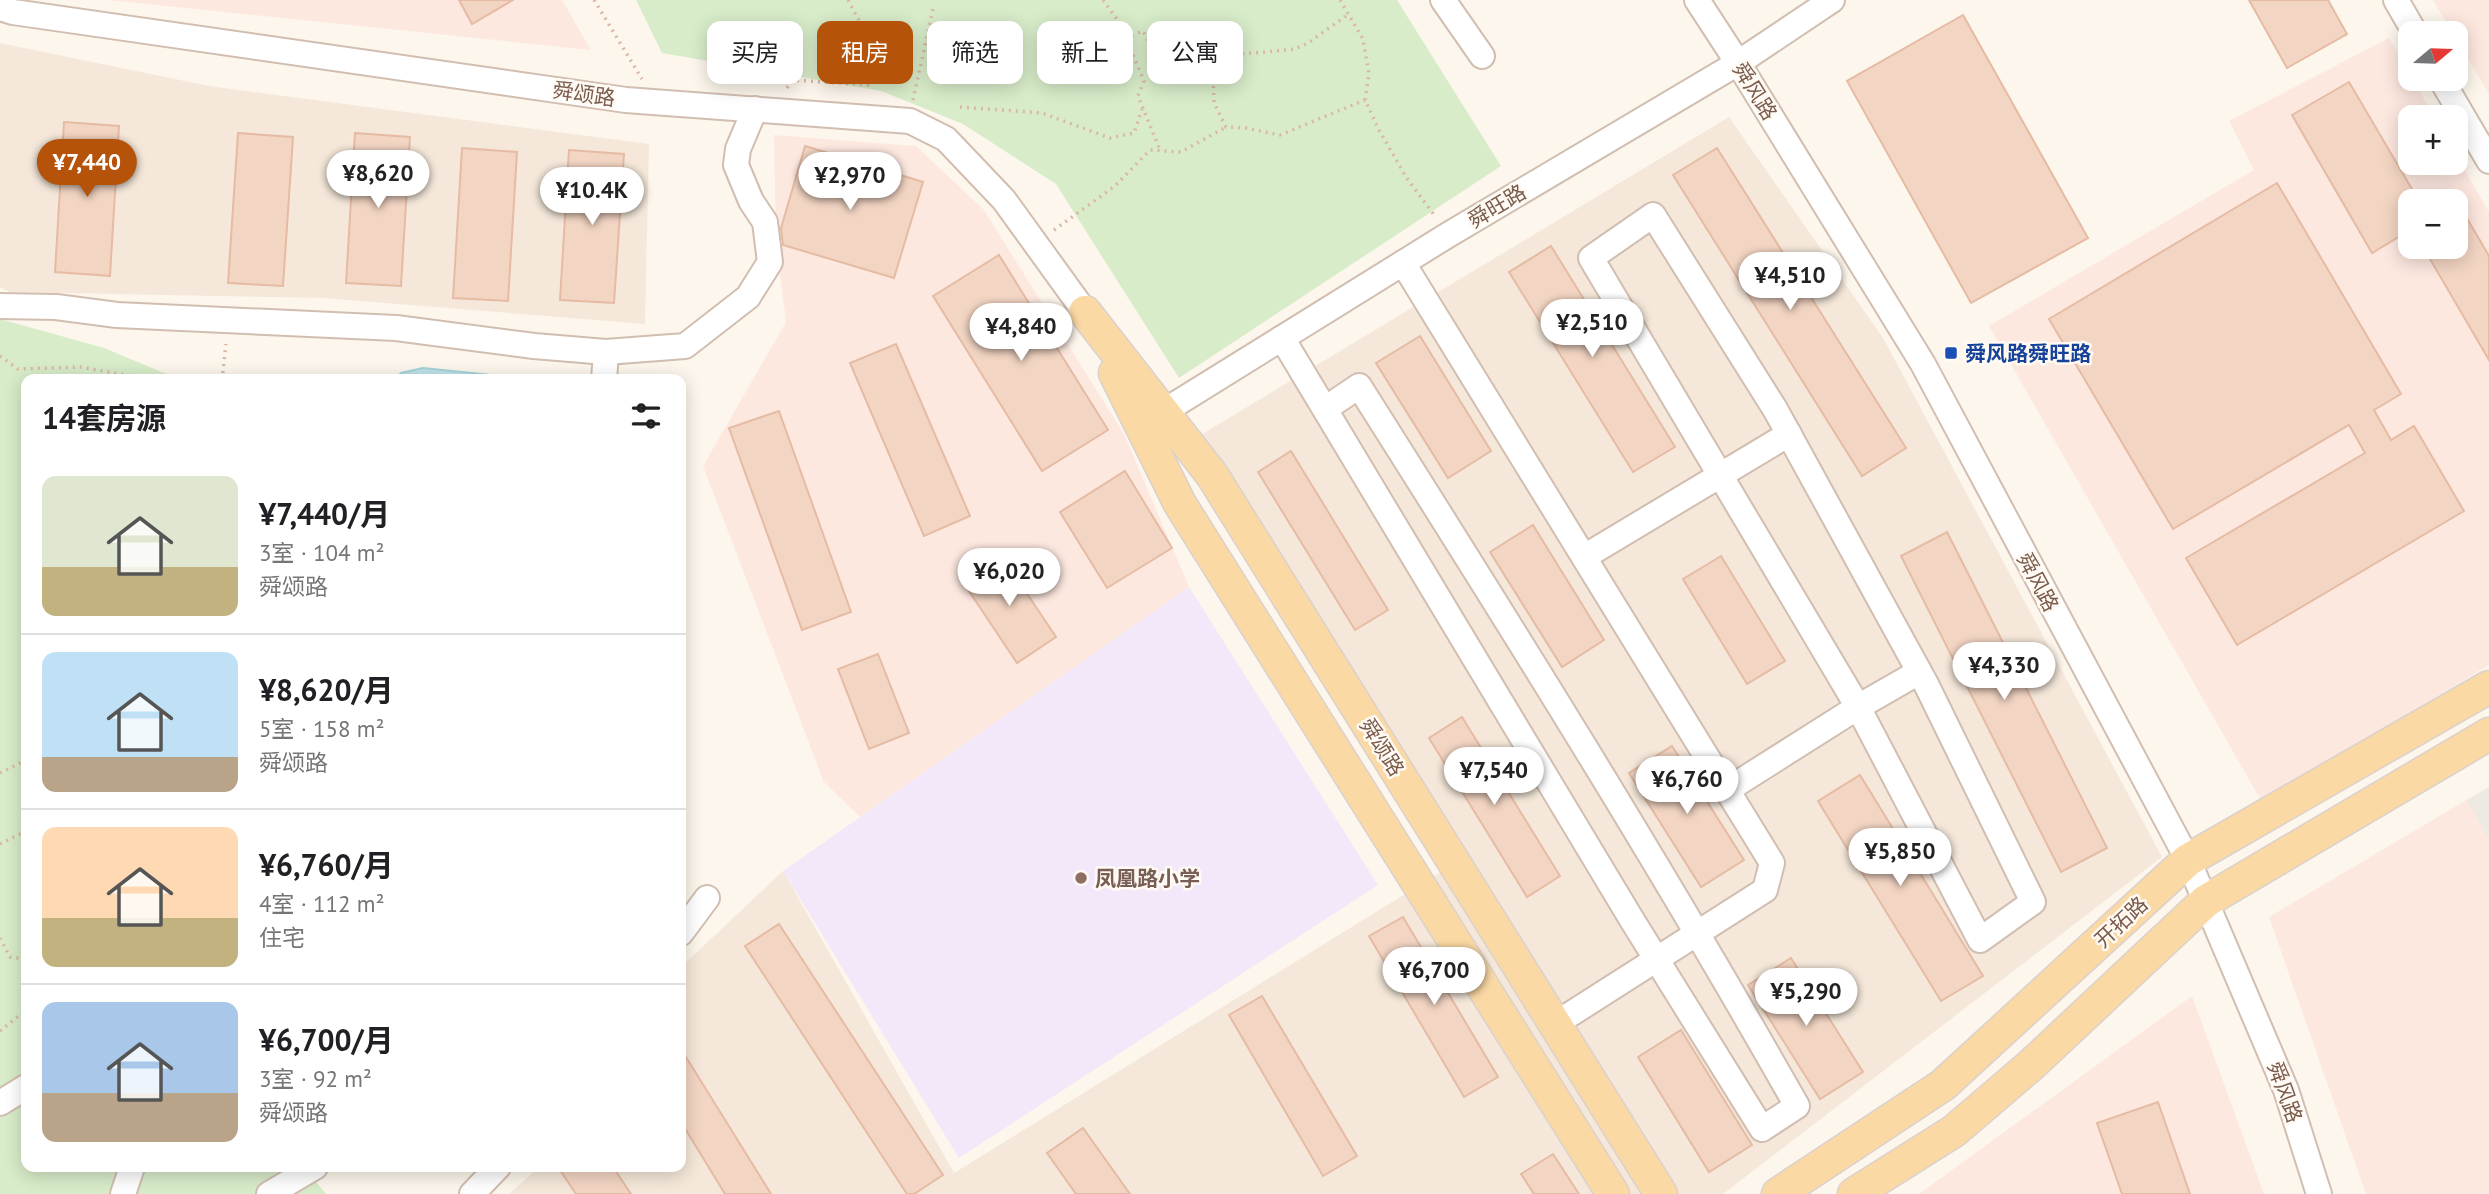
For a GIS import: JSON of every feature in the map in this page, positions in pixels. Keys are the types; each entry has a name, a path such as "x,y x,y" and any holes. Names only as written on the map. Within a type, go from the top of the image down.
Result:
{"main road":[{"name":"舜颂路","path":"1085,312 1212,475 1661,1194"},
{"name":"舜颂路","path":"1085,312 1180,504 1613,1194"},
{"name":"开拓路","path":"1779,1194 1942,1085 2188,860 2489,687"},
{"name":"开拓路","path":"1854,1194 1954,1131 2030,1066 2206,901 2489,734"}],"street":[{"path":"1443,0 1482,56"},
{"name":"舜风路","path":"1697,0 1923,364 2188,860 2286,1090 2319,1194"},
{"name":"舜旺路","path":"1163,412 1448,235 1738,63 1832,0"},
{"path":"2396,0 2408,21"},
{"name":"舜颂路","path":"0,8 13,12 656,102 910,121 946,139 1004,200 1085,312"},
{"path":"2448,91 2489,161"},
{"path":"0,306 56,307 117,315 396,328 534,346 606,352 685,346 748,297 770,262 765,222 751,201 736,165 738,149 764,110"},
{"path":"1653,215 1789,435 1919,672 2033,902 1980,940 1858,707 1720,476 1591,258 1653,215"},
{"path":"1403,263 1772,863 1765,890 1555,1024"},
{"path":"1282,338 1657,959 1762,1129 1797,1107 1697,933 1359,386 1325,409"},
{"path":"604,374 606,352"},
{"path":"1584,557 1789,435"},
{"path":"1727,790 1858,707 1919,672"},
{"path":"686,926 707,898"},
{"path":"0,1103 21,1090"},
{"path":"123,1194 130,1172"},
{"path":"269,1194 306,1172"},
{"path":"472,1194 493,1172"}],"path":[{"path":"594,0 656,102"},
{"path":"848,0 859,21"},
{"path":"1103,0 1118,21"},
{"path":"1340,0 1363,39 1369,74 1365,100 1406,177 1448,235"},
{"path":"910,121 933,9"},
{"path":"1243,54 1294,49 1308,43 1349,14"},
{"path":"1133,35 1143,31 1147,39"},
{"path":"1133,56 1144,81 1138,96 1160,150"},
{"path":"764,110 793,80 817,82"},
{"path":"1213,84 1214,103 1226,127"},
{"path":"1035,243 1115,186 1150,150 1181,152 1226,127 1280,135 1365,100"},
{"path":"960,107 1042,113 1110,138 1134,133 1143,108"},
{"path":"223,374 228,321"},
{"path":"0,356 18,369 79,368 117,374"},
{"path":"0,773 21,763"},
{"path":"0,844 21,834"},
{"path":"0,938 10,957 21,958"},
{"path":"2,1029 21,1014"}],"shaded area":[{"path":"108,0 562,0 591,50"},
{"path":"2433,0 2489,0 2489,94 2468,59 2468,21 2446,21"},
{"path":"2389,38 2398,53 2398,91 2419,91 2428,105 2398,105 2398,175 2468,175 2489,212 2489,665 2262,802 1989,326 2254,170 2229,121"},
{"path":"0,43 209,86 649,144 645,324 323,298 10,292 0,287"},
{"path":"1729,117 1883,338 2162,857 1723,1194 509,1194 533,1172 686,1172 686,962 783,871 954,1173 1460,860 1199,436"},
{"path":"774,135 916,146 984,210 1124,434 1189,587 860,817 824,782 703,466 786,322 776,243"},
{"name":"凤凰路小学","path":"1189,587 1378,885 959,1158 783,871"},
{"path":"2489,787 2489,839 2466,800"},
{"path":"2468,799 2489,836 2489,1194 2366,1194 2269,917"},
{"path":"2192,996 2264,1194 1919,1194"}],"green space":[{"path":"636,0 1397,0 1501,166 1179,378 1056,184 963,124 881,91 841,84 913,84 913,21 817,21 817,80 803,77 803,21 707,21 707,61 662,53"},
{"path":"0,319 104,348 167,374 21,374 21,1172 308,1172 326,1194 0,1194"}],"water":[{"path":"423,368 481,374 400,374"}],"building":[{"path":"459,0 513,0 472,24"},
{"path":"2249,0 2328,0 2347,34 2287,68"},
{"path":"1963,15 2088,238 1971,303 1847,81"},
{"path":"2349,82 2398,165 2398,175 2404,175 2412,189 2398,189 2398,237 2372,253 2292,115"},
{"path":"64,122 119,126 110,276 55,272"},
{"path":"238,133 293,137 283,286 228,283"},
{"path":"355,133 410,137 401,286 346,283"},
{"path":"805,146 923,182 894,278 783,245 781,228"},
{"path":"462,148 517,152 508,301 453,298"},
{"path":"1717,148 1906,448 1862,476 1673,175"},
{"path":"569,150 624,154 614,303 560,300"},
{"path":"2277,183 2401,394 2374,410 2391,440 2414,426 2464,511 2237,645 2186,558 2365,453 2349,425 2173,529 2049,319"},
{"path":"2468,220 2489,256 2489,360 2430,259 2468,259"},
{"path":"1551,246 1675,447 1633,472 1509,272"},
{"path":"999,255 1108,430 1042,471 933,296"},
{"path":"1420,336 1491,451 1448,478 1376,363"},
{"path":"896,344 970,516 924,536 850,363"},
{"path":"779,411 851,612 802,630 729,428"},
{"path":"1291,451 1388,610 1355,630 1258,472"},
{"path":"1125,471 1172,548 1107,588 1060,512"},
{"path":"1533,525 1604,640 1562,667 1490,552"},
{"path":"1947,532 2107,848 2061,872 1901,556"},
{"path":"1000,553 1056,637 1017,663 961,579"},
{"path":"1721,556 1785,661 1747,684 1683,579"},
{"path":"878,654 909,733 869,749 838,669"},
{"path":"1462,717 1560,876 1527,897 1429,738"},
{"path":"1672,746 1744,860 1701,887 1629,773"},
{"path":"1860,775 1983,976 1941,1001 1818,801"},
{"path":"1403,917 1498,1077 1464,1097 1369,936"},
{"path":"779,924 943,1175 914,1194 907,1194 745,946"},
{"path":"1791,958 1863,1072 1820,1099 1748,985"},
{"path":"1262,996 1357,1156 1323,1176 1229,1015"},
{"path":"1681,1030 1752,1145 1709,1172 1638,1057"},
{"path":"686,1057 771,1194 725,1194 686,1130"},
{"path":"2158,1102 2190,1194 2122,1194 2097,1123"},
{"path":"1083,1128 1130,1194 1076,1194 1047,1153"},
{"path":"1553,1154 1579,1194 1534,1194 1521,1174"},
{"path":"561,1172 616,1172 631,1194 576,1194"}],"place":[{"name":"舜风路舜旺路","path":"1951,353"},
{"name":"凤凰路小学","path":"1081,878"}]}
